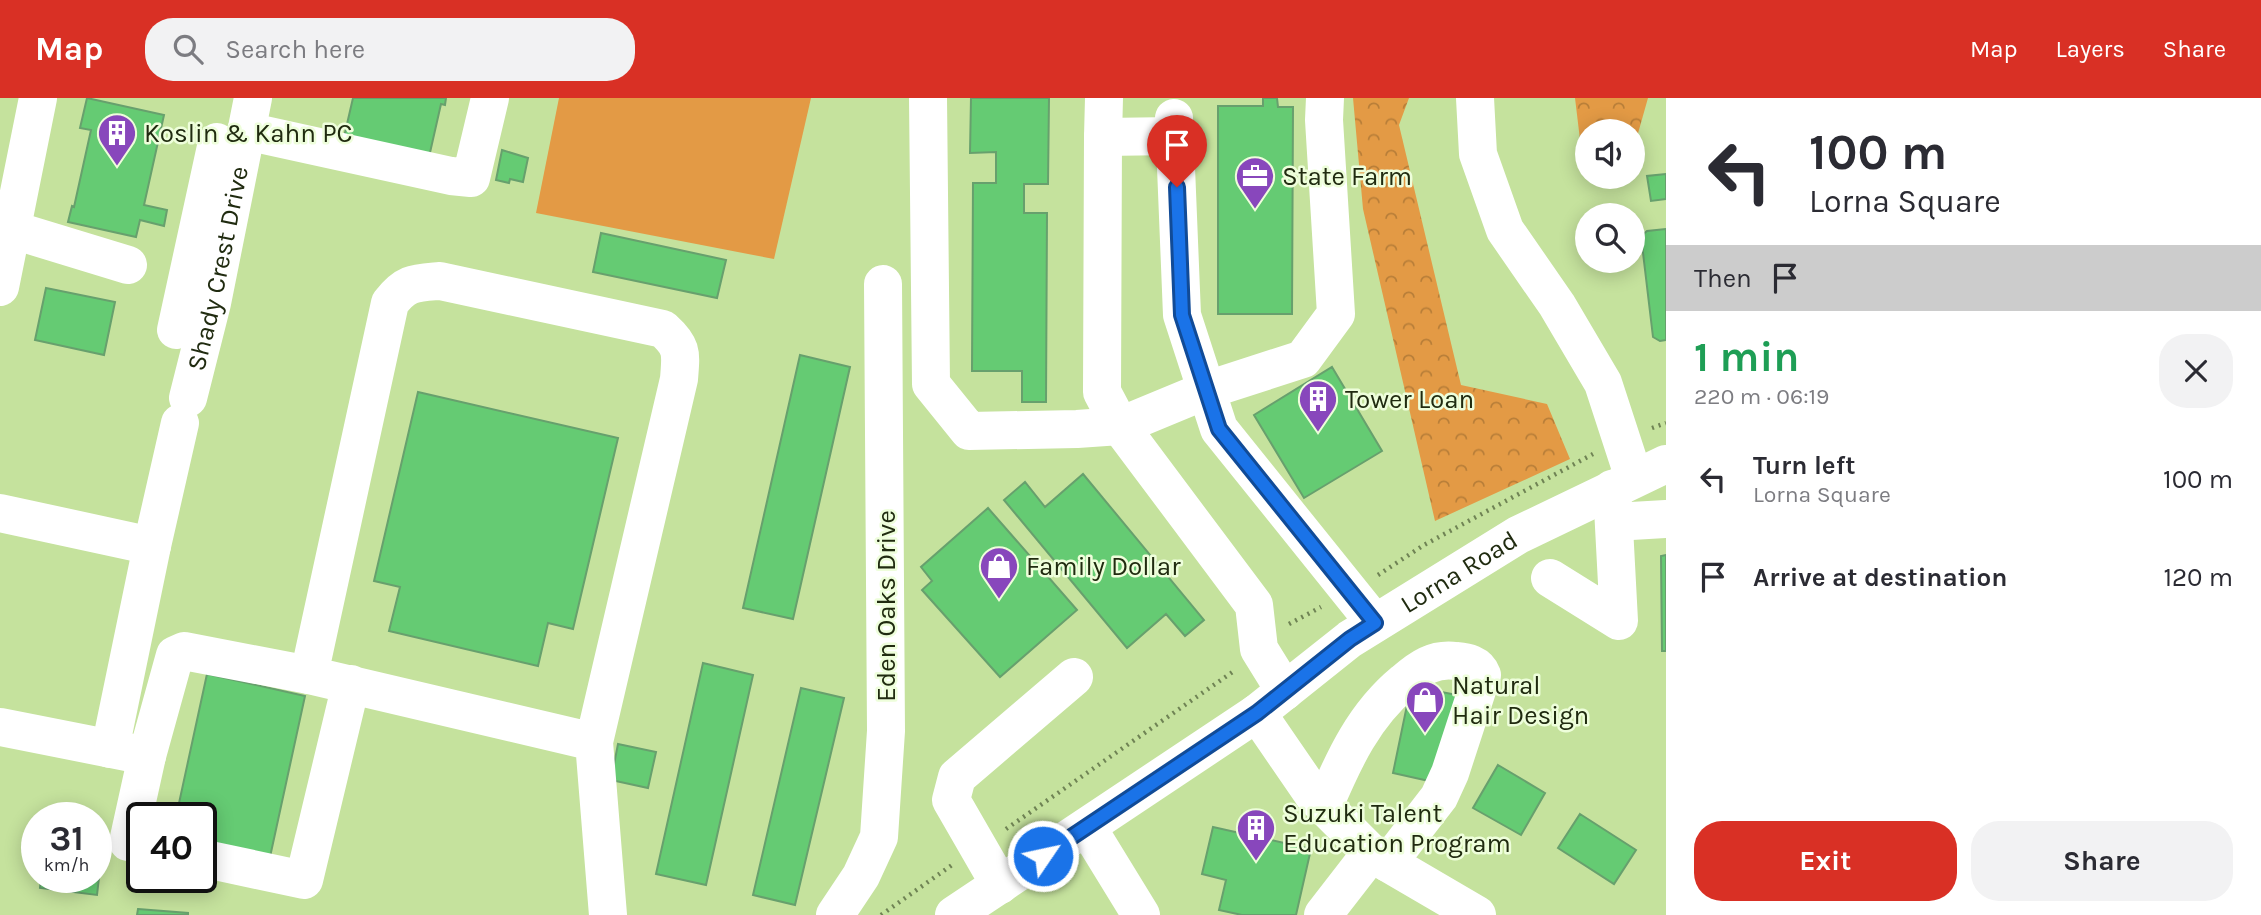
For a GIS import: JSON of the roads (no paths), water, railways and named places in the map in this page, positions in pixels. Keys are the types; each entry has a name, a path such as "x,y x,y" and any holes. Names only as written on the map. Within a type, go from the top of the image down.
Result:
{"street":[{"path":"0,286 6,228 38,98"},
{"path":"176,330 218,138 247,124 451,176 471,178 490,98"},
{"path":"928,98 931,384 969,430 1120,426 1207,390 1303,359 1336,314 1324,120 1325,98"},
{"path":"1104,98 1102,391 1120,426 1254,604 1259,649 1271,702 1314,796 1379,858 1477,915"},
{"path":"1475,98 1478,154 1505,230 1557,305 1603,383 1631,488 1619,621 1550,578"},
{"name":"Shady Crest Drive","path":"110,749 152,546 212,303 247,124"},
{"path":"1104,137 1175,127 1182,315 1219,429 1375,623"},
{"path":"6,228 128,265"},
{"path":"309,675 390,303 401,289 419,282 440,281 663,329 677,341 681,357 679,379 594,742 608,915"},
{"name":"Eden Oaks Drive","path":"835,915 861,876 879,837 886,731 883,284"},
{"path":"1631,488 1666,519"},
{"name":"Lorna Road","path":"954,915 1271,702 1350,639 1375,623 1518,535 1631,488"},
{"path":"0,513 152,546"},
{"path":"137,802 170,665 175,655 184,651 351,684 594,742"},
{"path":"1323,915 1438,797 1480,684 1480,669 1457,661 1438,659 1420,668 1385,698 1371,714 1346,757 1324,806"},
{"path":"1000,885 951,800 957,777 1074,677"},
{"path":"217,861 304,880 351,684"},
{"path":"0,727 147,756"},
{"path":"1087,827 1141,915"}],"place":[{"name":"Koslin & Kahn PC","path":"117,167"},
{"name":"State Farm","path":"1255,210"},
{"name":"Tower Loan","path":"1318,433"},
{"name":"Family Dollar","path":"999,600"},
{"name":"Natural Hair Design","path":"1425,734"},
{"name":"Suzuki Talent Education Program","path":"1256,862"}]}
